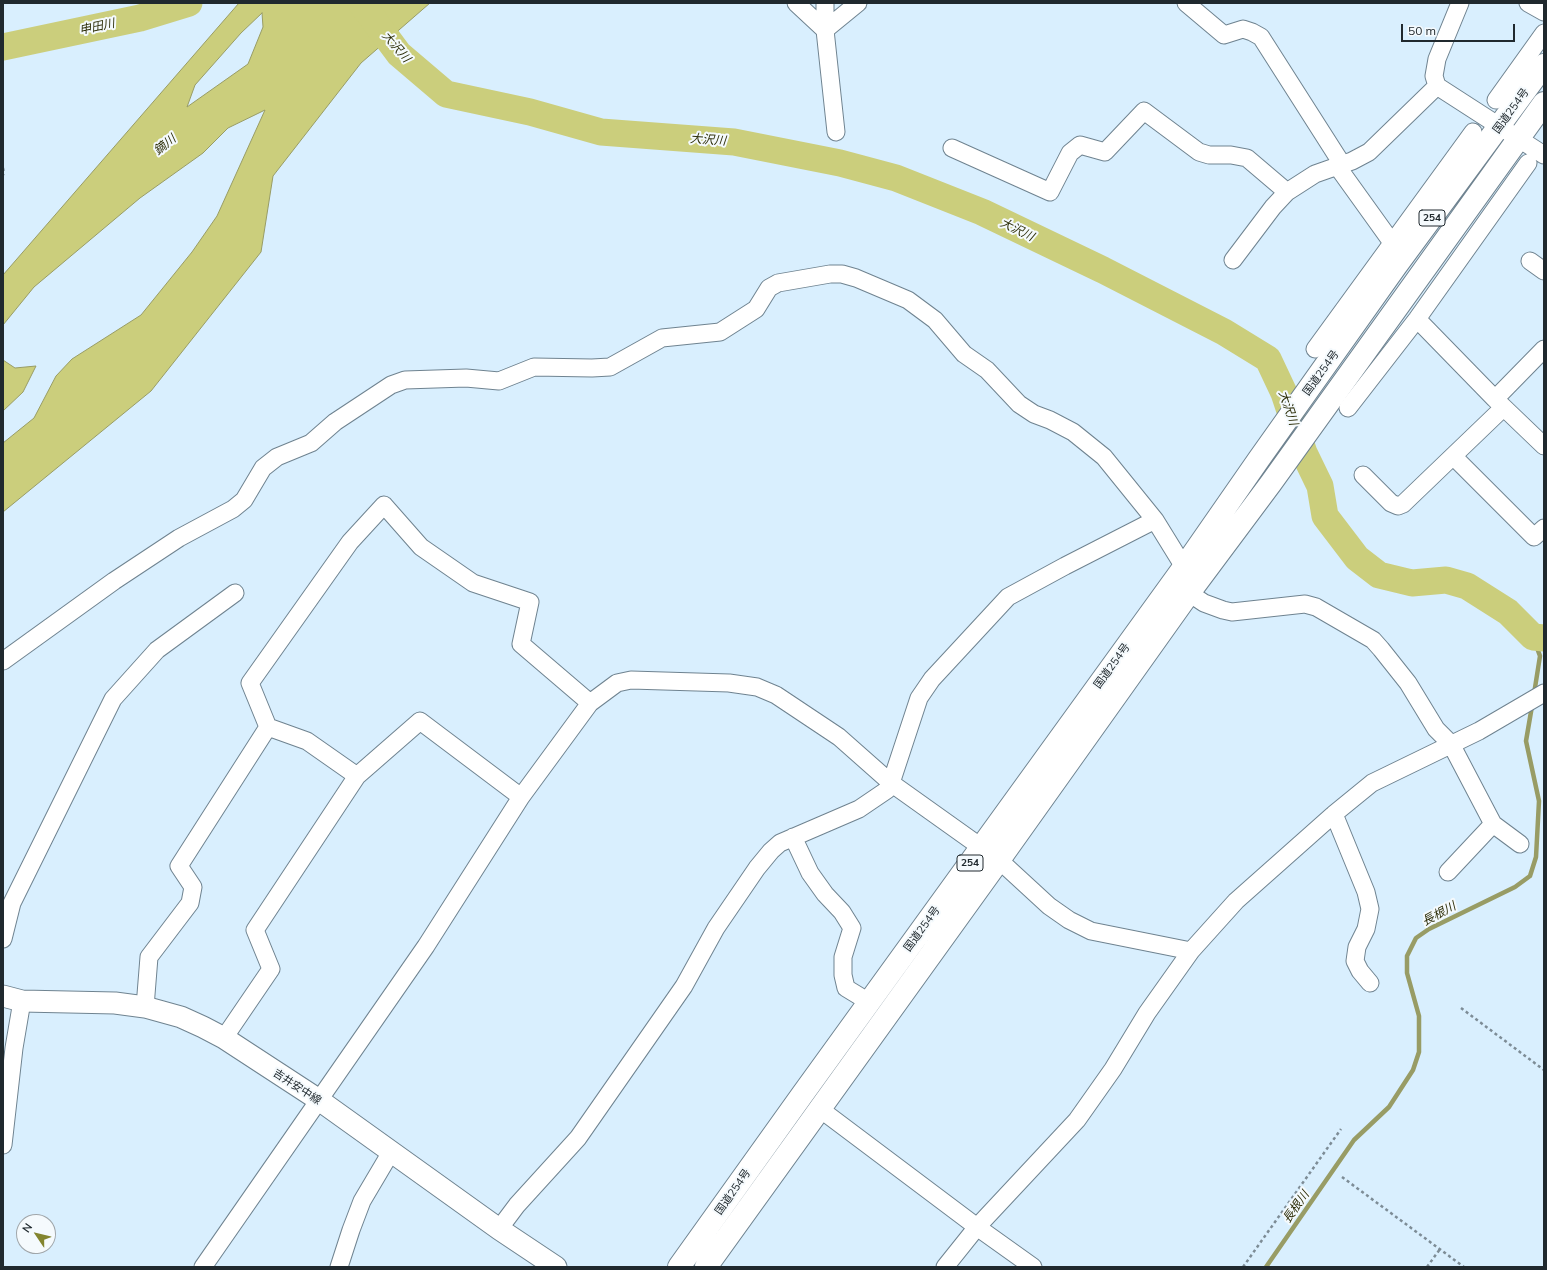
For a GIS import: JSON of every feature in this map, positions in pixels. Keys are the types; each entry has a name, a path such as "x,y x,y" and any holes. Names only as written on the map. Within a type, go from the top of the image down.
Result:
{"highway":[{"name":"国道254号","path":"680,1267 869,1002 1184,567 1396,266 1544,65"},
{"name":"国道254号","path":"706,1267 1189,593 1271,483 1340,402 1456,224 1544,103"}],"main road":[{"name":"吉井安中線","path":"13,999 115,1003 145,1007 181,1017 224,1038 318,1100 499,1229 556,1267"}],"street":[{"path":"796,3 826,30"},
{"path":"825,3 826,30 836,132"},
{"path":"826,30 858,3"},
{"path":"1186,3 1224,35 1243,29 1260,37 1340,165 1393,244"},
{"path":"1460,3 1436,59 1434,76 1436,86 1544,155"},
{"path":"1528,3 1544,12"},
{"path":"1496,100 1544,33"},
{"path":"1233,260 1273,207 1287,192 1315,174 1352,162 1369,152 1436,86"},
{"path":"952,148 1050,192 1070,153 1080,145 1105,152 1144,111 1199,152 1209,155 1231,155 1247,158 1287,192"},
{"path":"1316,349 1473,132"},
{"path":"1340,402 1417,319 1528,163"},
{"path":"1447,276 1456,224"},
{"path":"1530,261 1544,271"},
{"path":"3,661 94,595 153,555 179,538 233,510 244,500 263,468 277,457 311,443 335,422 391,385 405,380 466,378 500,381 534,367 610,367 662,338 720,332 756,309 770,288 778,283 830,274 842,274 856,278 908,300 935,320 964,354 987,370 1019,404 1034,414 1050,420 1073,432 1104,457 1155,520 1184,567"},
{"path":"1417,319 1499,404 1544,446"},
{"path":"1363,475 1391,503 1398,506 1403,504 1454,457 1544,349"},
{"path":"1454,457 1534,537 1544,528"},
{"path":"357,776 307,741 268,727 250,683 350,542 384,506 421,547 473,583 530,602 521,644 590,703"},
{"path":"499,1229 517,1205 578,1138 684,986 716,928 757,868 771,851 780,843 859,809 887,790 919,698 932,679 1001,604 1008,598 1064,566 1155,520"},
{"path":"3,939 12,903 113,699 157,650 235,593"},
{"path":"1189,593 1204,603 1232,612 1305,604 1316,607 1373,640 1408,683 1436,729 1450,744 1493,824 1520,844"},
{"path":"203,1267 426,946 521,797 590,703 618,683 631,680 729,683 757,687 776,695 840,737 891,782 999,860 1050,906 1069,920 1091,931 1191,951"},
{"path":"945,1267 977,1227 1077,1120 1113,1069 1147,1013 1191,951 1236,901 1334,814 1372,783 1479,730 1523,706 1543,693"},
{"path":"224,1038 271,969 255,930 357,776 420,721 521,797"},
{"path":"145,1007 149,957 190,903 193,887 179,866 268,727"},
{"path":"1334,814 1366,892 1370,909 1366,929 1356,947 1355,961 1360,972 1370,983"},
{"path":"1448,872 1493,824"},
{"path":"793,838 810,873 825,894 842,912 852,928 843,957 842,975 846,988 869,1002"},
{"path":"3,1144 14,1048 13,999"},
{"path":"820,1108 977,1227 1033,1267"},
{"path":"340,1267 351,1230 362,1201 391,1152"}],"path":[{"path":"3,168 3,175"},
{"path":"1460,1008 1544,1070"},
{"path":"1243,1267 1340,1129"},
{"path":"1342,1177 1464,1267"},
{"path":"1427,1267 1440,1249"}],"water":[{"name":"鏑川","path":"239,3 430,3 361,63 273,176 261,252 151,391 3,512 3,443 34,418 56,376 72,359 141,315 192,252 217,216 265,110 228,128 203,153 140,198 34,287 3,325 3,275","holes":["262,13 263,27 248,64 187,107 195,85 241,33"]},
{"path":"3,360 15,368 36,366 23,392 3,411"}],"waterway":[{"name":"申田川","path":"3,47 140,18 189,3"},
{"name":"大沢川","path":"361,3 399,54 446,94 530,112 601,132 734,142 840,163 896,178 982,212 1103,270 1224,332 1268,359 1284,393 1304,453 1320,486 1325,516 1357,558 1379,575 1412,583 1446,580 1467,586 1508,612 1533,637 1544,638"},
{"name":"長根川","path":"1533,637 1540,656 1534,694"},
{"name":"長根川","path":"1266,1267 1354,1140 1389,1107 1413,1070 1419,1052 1419,1016 1407,973 1407,956 1416,938 1429,929 1515,887 1530,876 1536,857 1539,801 1526,741 1532,706"}]}
